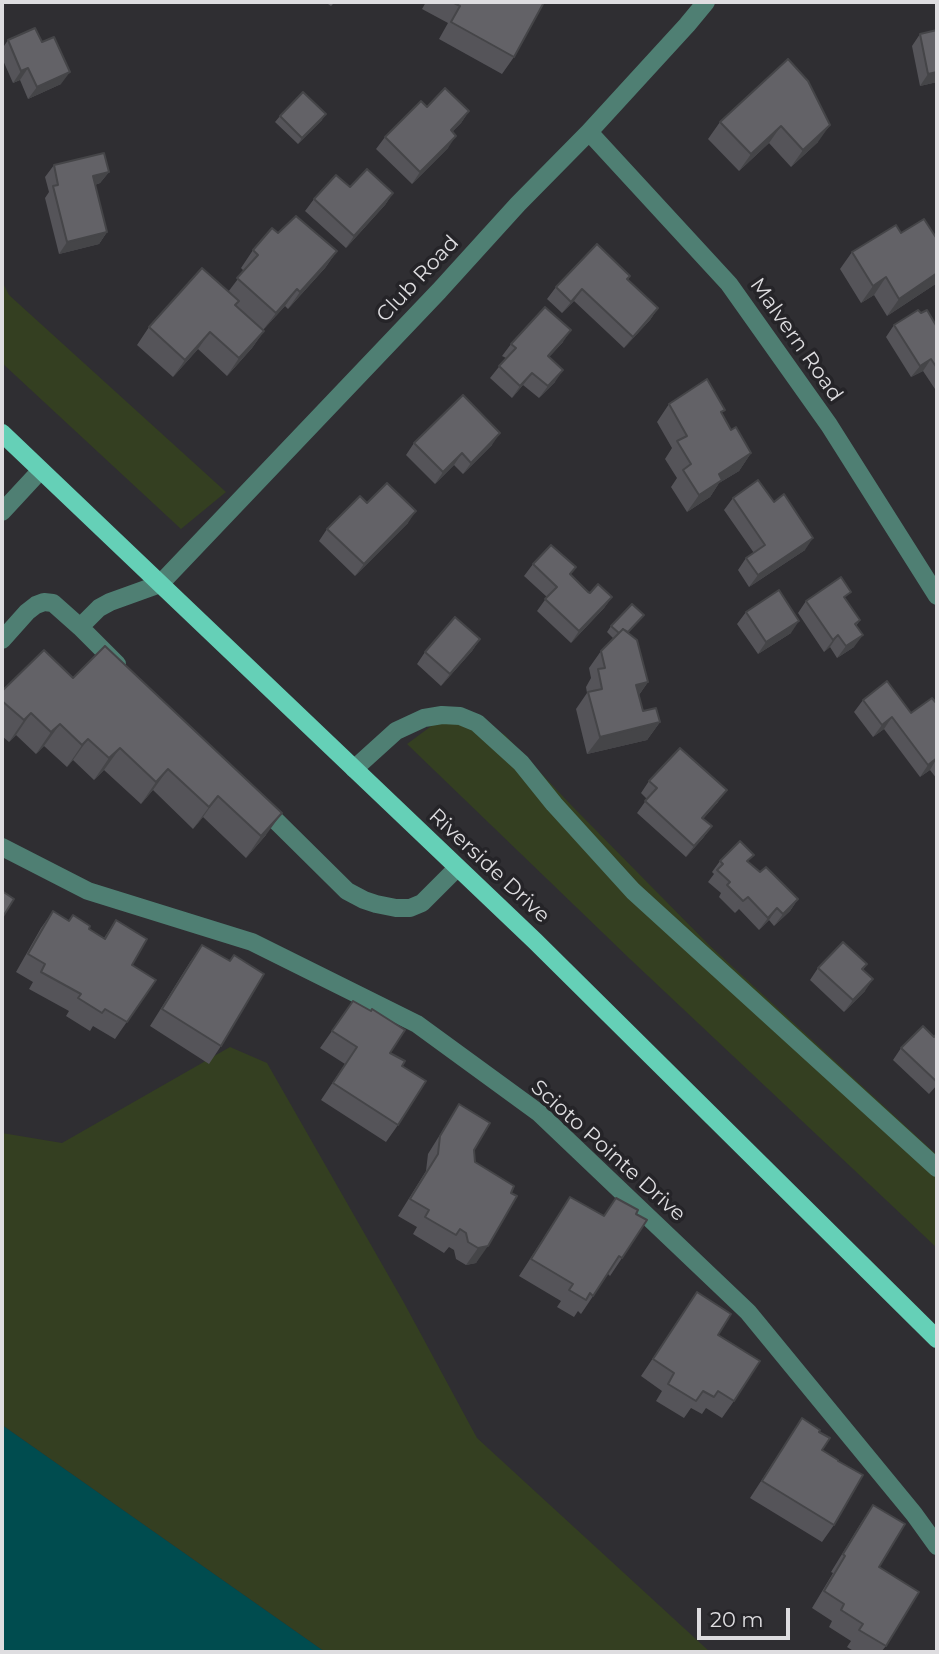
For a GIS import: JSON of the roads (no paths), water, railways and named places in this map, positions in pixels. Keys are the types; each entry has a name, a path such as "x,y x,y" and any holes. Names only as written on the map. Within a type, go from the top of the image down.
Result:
{"main road":[{"name":"Riverside Drive","path":"2,433 535,942 937,1339"}],"street":[{"name":"Club Road","path":"160,584 589,132 706,2"},
{"name":"Malvern Road","path":"589,132 729,284 829,425 937,596"},
{"path":"2,512 40,471"},
{"path":"80,627 99,607 160,584"},
{"path":"2,640 36,605 53,603 131,678"},
{"path":"354,769 397,731 424,718 460,716 477,723 521,763 554,804 634,891 937,1168"},
{"path":"249,794 347,891 364,900 396,908 410,908 422,903 457,868"},
{"name":"Scioto Pointe Drive","path":"2,847 88,891 252,942 417,1024 540,1114 748,1312 914,1514 937,1546"}],"water":[{"path":"2,1425 325,1652 2,1652"}]}
